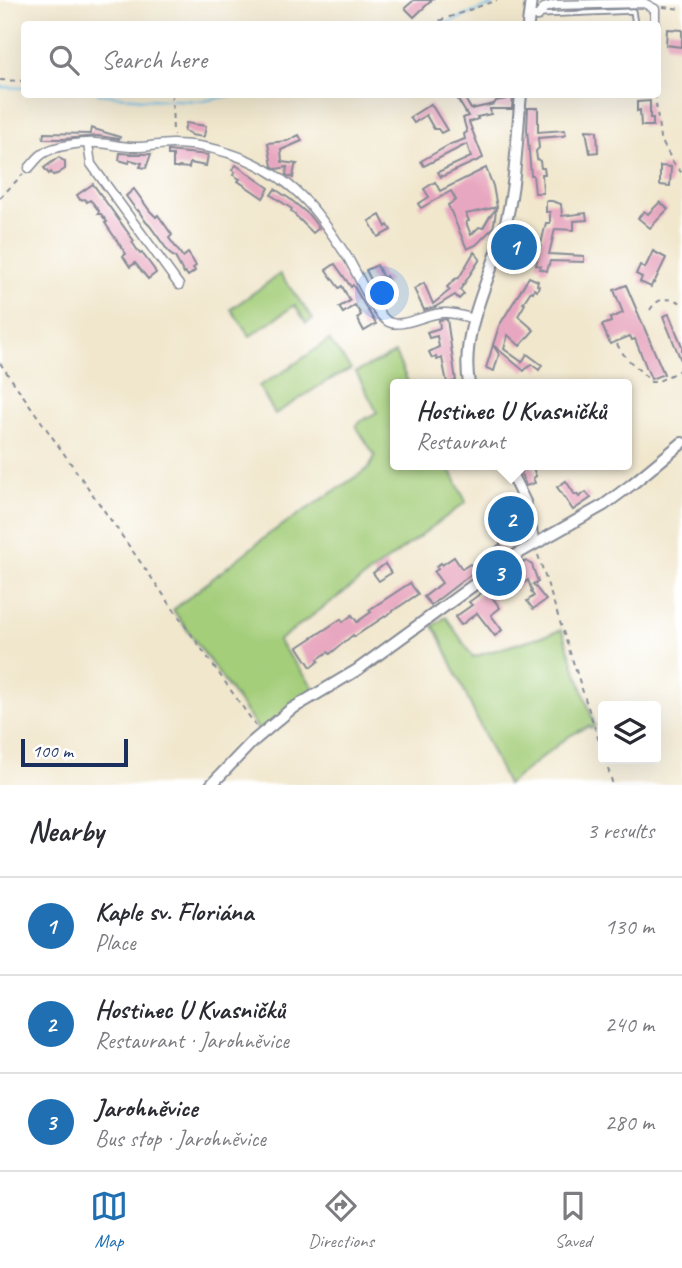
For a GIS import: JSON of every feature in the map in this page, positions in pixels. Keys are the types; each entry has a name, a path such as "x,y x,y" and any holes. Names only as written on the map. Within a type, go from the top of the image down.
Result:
{"main road":[{"path":"530,0 531,17"},
{"path":"469,379 467,357 474,319 507,218 521,98"},
{"path":"212,785 240,753 290,710 365,665 493,570 604,505 682,443"},
{"path":"509,470 525,502 534,544"}],"street":[{"path":"531,17 554,5 645,3 655,9 655,21"},
{"path":"29,168 44,152 88,144 141,148 173,144 219,150 239,156 297,192 324,223 349,260 381,317 390,324 442,313 474,319"},
{"path":"88,144 91,164 179,285"}],"lane":[{"path":"531,17 633,11 635,21"}],"path":[{"path":"438,21 497,0"},
{"path":"655,9 682,9"},
{"path":"0,80 21,81"},
{"path":"172,98 173,144"},
{"path":"655,98 660,138 682,173"},
{"path":"0,198 29,168"},
{"path":"650,310 659,299 682,303"},
{"path":"617,344 623,356 651,382 657,382 682,369"},
{"path":"0,363 261,733"},
{"path":"534,544 598,738"},
{"path":"607,764 614,785"}],"green space":[{"path":"280,274 313,319 306,323 295,305 250,336 231,309"},
{"path":"329,340 351,369 275,414 259,386"},
{"path":"395,353 407,379 390,379 390,470 450,470 466,502 278,641 318,693 261,733 173,610 269,534 369,468 375,456 356,426 377,412 356,372"},
{"path":"446,617 473,657 562,630 595,726 589,726 569,736 507,785 433,626"}],"building":[{"path":"414,0 432,0 414,17 405,8"},
{"path":"667,29 682,30 682,47 666,45"},
{"path":"465,98 471,109 513,98 512,109 490,109 491,114 469,122 483,158 441,177 438,172 471,157 467,144 424,166 421,161 465,139 464,134 467,132 463,118 468,116 458,100"},
{"path":"650,101 653,126 641,126 637,102"},
{"path":"431,104 447,130 441,133 434,129 426,115 414,123 410,117"},
{"path":"528,108 538,108 538,132 565,130 566,135 538,138 537,159 545,174 542,174 543,193 535,193 531,175"},
{"path":"186,123 206,126 204,136 191,135 184,131"},
{"path":"91,128 120,137 43,139 44,133 90,134"},
{"path":"586,130 597,131 598,152 590,153"},
{"path":"299,135 302,141 281,150 282,162 297,164 293,178 286,175 287,167 277,169 272,166 268,143 287,141"},
{"path":"168,151 208,155 206,166 190,163 189,168 173,168 173,155 168,155"},
{"path":"120,153 151,154 146,168 140,167 142,163 119,160"},
{"path":"59,157 65,161 65,169 57,174 49,174 44,168"},
{"path":"236,165 269,188 263,198 233,175 235,172 232,170"},
{"path":"660,166 671,167 670,186 660,185"},
{"path":"486,168 497,207 466,214 469,221 466,222 471,235 479,227 483,228 496,209 493,228 476,245 467,249 448,205 456,200 451,191 421,208 418,204 429,197 424,189 435,182 440,191"},
{"path":"93,184 134,241 132,242 140,254 142,253 154,269 156,273 148,279 135,263 130,267 123,256 126,254 92,202 80,200 77,195"},
{"path":"134,189 150,211 156,217 158,215 172,235 169,238 183,257 188,253 192,259 196,266 193,268 195,271 188,276 126,196"},
{"path":"275,189 308,214 319,228 313,233 292,209 271,195"},
{"path":"546,201 561,204 562,216 586,213 587,220 574,221 574,230 555,229 549,254 584,256 584,262 550,261 547,271 536,265 546,223 550,223"},
{"path":"660,202 668,209 650,228 638,218 644,211 648,214"},
{"path":"380,215 386,227 388,225 391,230 378,237 369,221"},
{"path":"653,251 666,258 651,287 640,282 642,277 636,274 640,265 645,268"},
{"path":"474,252 480,259 460,290 464,294 459,299 455,295 424,310 414,289 424,283 433,304 450,290 447,287 459,278"},
{"path":"335,264 351,287 353,285 376,324 364,331 357,318 361,315 355,305 343,313 339,307 350,301 342,286 339,288 326,270"},
{"path":"377,265 383,278 386,276 389,282 376,290 366,270"},
{"path":"529,277 538,281 539,286 537,291 531,291 518,316 534,330 520,346 508,335 504,349 522,362 527,354 542,365 539,370 531,364 524,371 493,345 499,326"},
{"path":"626,285 664,374 651,379 635,339 632,340 630,336 610,344 602,325 611,322 610,318 623,313 614,290"},
{"path":"669,314 682,346 682,363 663,316"},
{"path":"447,319 456,379 446,379 442,358 432,358 429,352 439,347 437,336 429,338 427,332 440,328 439,320"},
{"path":"493,345 499,354 494,371 486,368"},
{"path":"520,470 534,470 535,483 526,486"},
{"path":"566,481 575,495 579,497 586,492 591,498 573,510 557,487"},
{"path":"504,498 506,502 508,500 523,530 524,534 515,541 501,513 504,512 498,501"},
{"path":"500,544 504,549 431,605 424,597 442,583 434,572 438,569 436,566 454,557 462,569 470,564 472,566"},
{"path":"526,561 532,565 538,582 533,584 546,600 533,609 527,601 534,596 528,580 511,593 506,586 492,597 500,608 491,615 502,630 495,636 477,613 461,625 455,617 472,605 469,602"},
{"path":"385,564 391,573 379,581 373,573"},
{"path":"410,583 418,594 354,637 353,635 330,654 328,652 311,667 298,647 341,619 343,622 352,615 357,622 371,612 369,610"}],"waterway":[{"path":"452,21 504,0"},
{"path":"0,87 21,88"},
{"path":"134,98 203,101 219,98"}],"place":[{"name":"Kaple sv. Floriána","path":"514,247"},
{"name":"Hostinec U Kvasničků","path":"511,519"},
{"name":"Jarohněvice","path":"499,573"}]}
